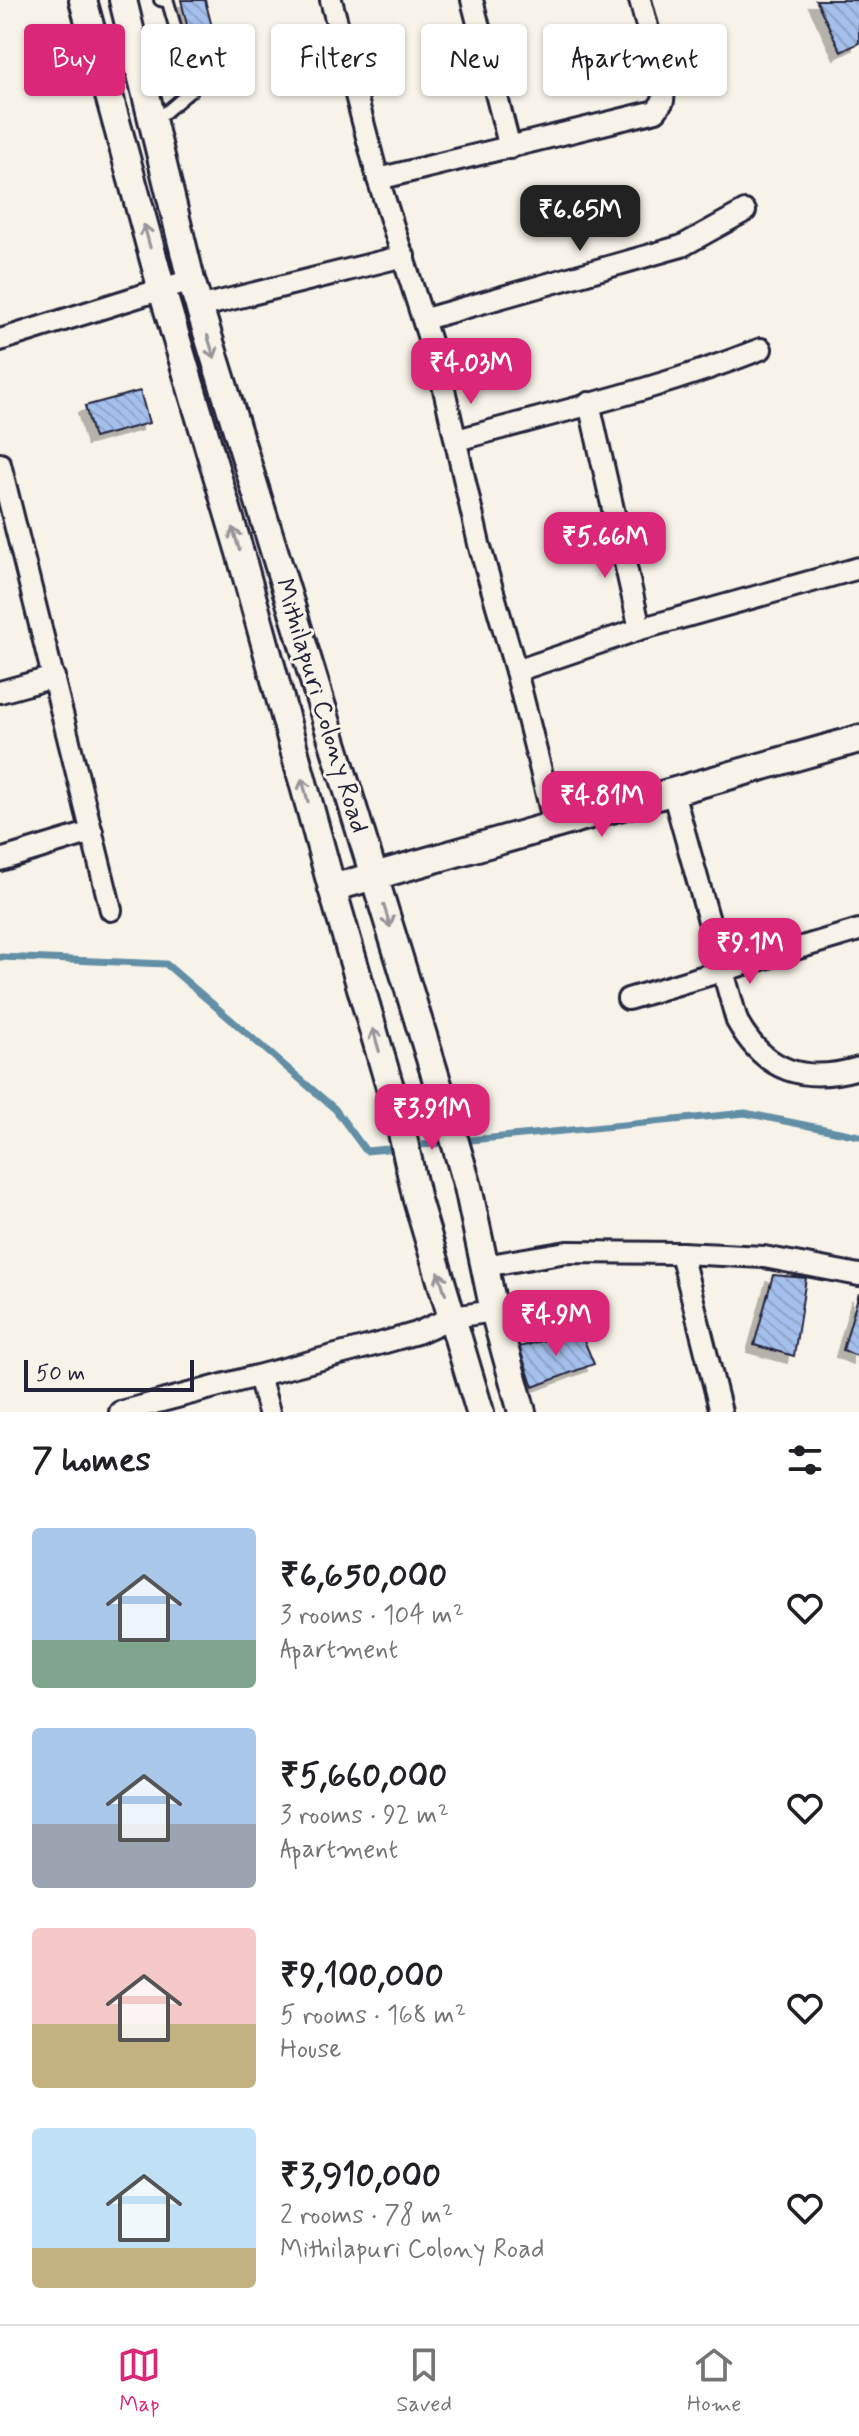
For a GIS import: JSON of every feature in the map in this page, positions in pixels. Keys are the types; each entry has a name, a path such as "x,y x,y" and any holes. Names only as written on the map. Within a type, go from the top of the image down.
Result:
{"street":[{"name":"Mithilapuri Colony Road","path":"83,0 162,290 241,556 398,1115 417,1200 480,1412"},
{"name":"Mithilapuri Colony Road","path":"123,0 191,280 444,1104 468,1187 494,1311 522,1412"},
{"path":"331,0 378,179 425,319 457,440 479,544 516,671 555,827"},
{"path":"472,0 510,148"},
{"path":"378,179 656,111 663,101 664,89 640,0"},
{"path":"425,319 682,246 745,211"},
{"path":"199,307 404,256"},
{"path":"0,340 191,280"},
{"path":"457,440 695,374 761,349"},
{"path":"589,403 640,629"},
{"path":"0,464 7,523 54,677 111,910"},
{"path":"516,671 640,629 859,568"},
{"path":"0,692 54,677"},
{"path":"332,888 859,739"},
{"path":"673,792 737,1021 748,1040 767,1059 791,1072 817,1076 859,1068"},
{"path":"0,860 92,832"},
{"path":"628,999 859,930"},
{"path":"484,1266 567,1252 681,1253 764,1257 859,1275"},
{"path":"681,1253 721,1412"},
{"path":"120,1412 417,1333 453,1317 494,1311"},
{"path":"259,1376 269,1412"}],"lane":[{"path":"153,123 193,89 168,2 160,0"}],"building":[{"path":"181,0 205,0 211,24 187,24"},
{"path":"816,0 859,0 859,43 841,52"},
{"path":"140,391 149,423 94,438 85,406"},
{"path":"773,1275 806,1278 794,1356 754,1345"},
{"path":"859,1293 859,1357 843,1350"},
{"path":"580,1331 594,1364 533,1387 519,1347"}],"waterway":[{"path":"0,957 166,964 335,1109 366,1151 398,1148"},
{"path":"411,1146 745,1113 859,1136"}]}
